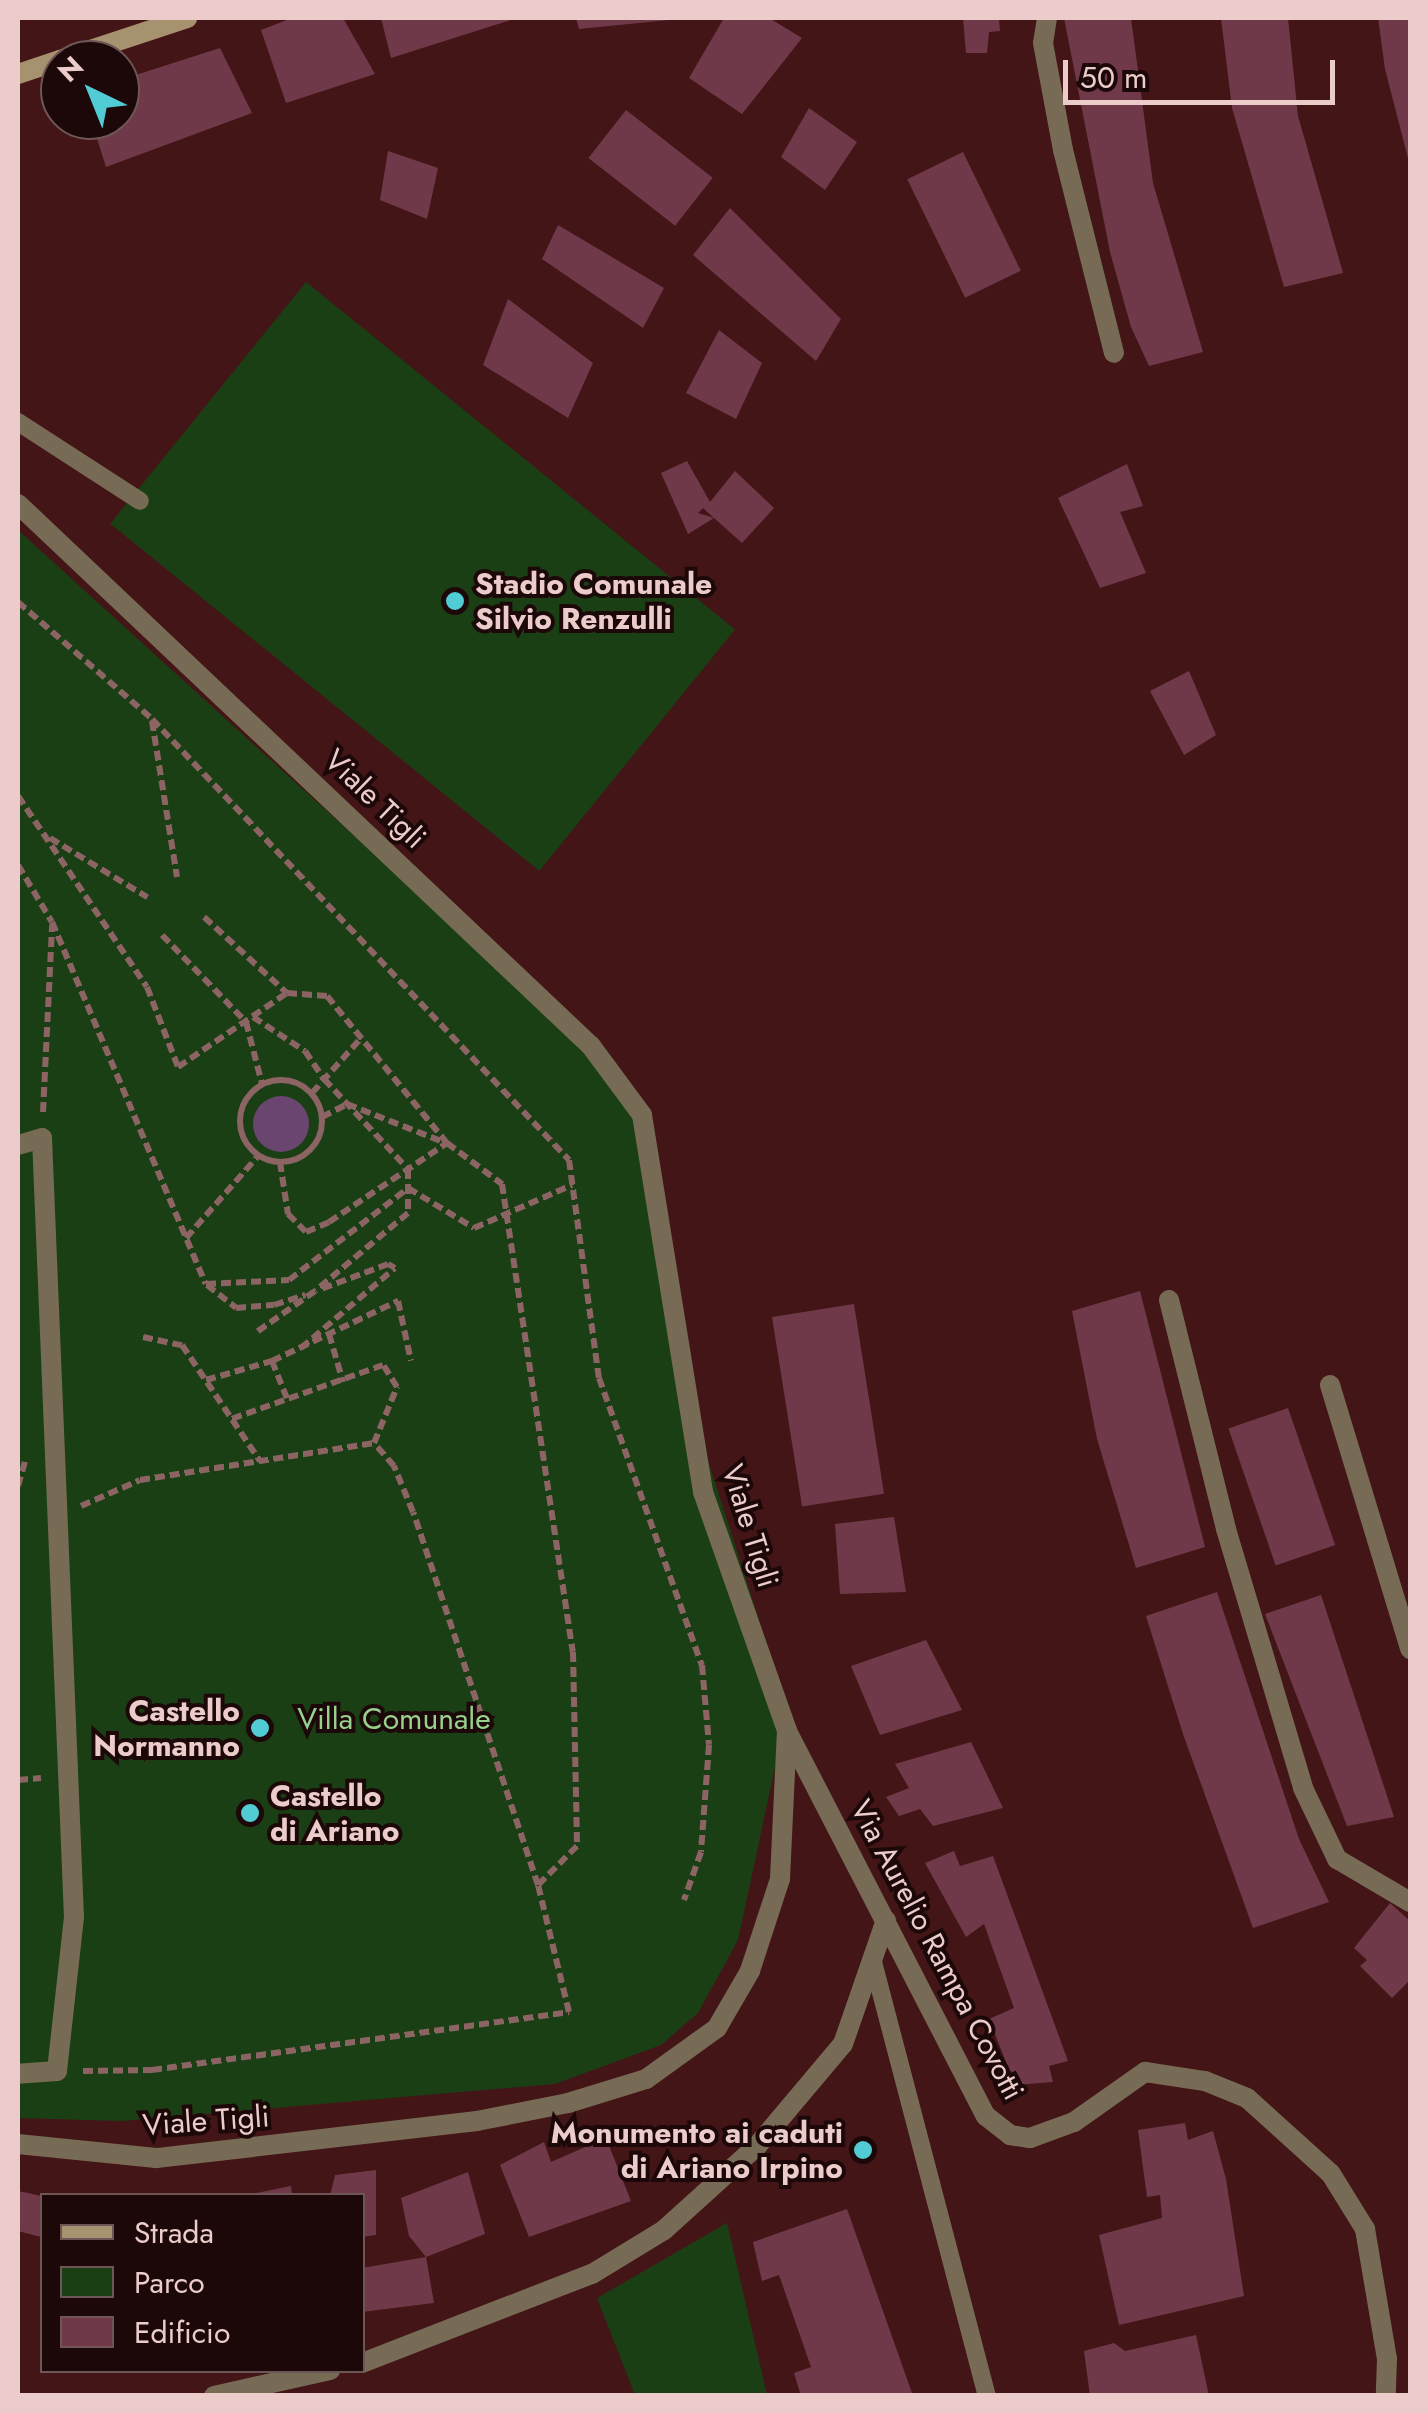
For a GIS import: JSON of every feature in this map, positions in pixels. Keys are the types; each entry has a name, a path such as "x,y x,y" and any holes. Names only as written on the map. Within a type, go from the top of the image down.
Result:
{"street":[{"path":"120,40 186,18"},
{"path":"1047,18 1043,43 1063,150 1114,353"},
{"name":"Viale Tigli","path":"18,504 592,1046 642,1115 704,1492 786,1730 780,1879 750,1971 717,2028 646,2078 568,2103 477,2121 156,2158 18,2144"},
{"path":"18,1145 42,1138 74,1917 57,2072 18,2074"},
{"path":"1168,1300 1226,1529 1303,1788 1336,1859 1410,1902"},
{"path":"1330,1386 1410,1650"},
{"name":"Via Aurelio Rampa Covotti","path":"786,1730 986,2116 1010,2135 1030,2138 1074,2122 1145,2072 1204,2081 1246,2098 1294,2136 1331,2174 1364,2229 1387,2360 1386,2396"},
{"path":"365,2362 592,2274 664,2230 757,2146 843,2044 886,1920"},
{"path":"214,2396 317,2373"}],"lane":[{"path":"18,422 140,501"},
{"path":"873,1962 986,2396"}],"path":[{"path":"18,602 152,719 569,1160 599,1378 702,1665 709,1745 701,1852 684,1900"},
{"path":"152,719 177,878"},
{"path":"18,796 148,987 178,1067 288,994 327,996 447,1143 502,1184 573,1652 577,1846 538,1886"},
{"path":"44,834 147,897"},
{"path":"18,865 52,922 206,1284 236,1308 274,1305 388,1264 396,1268 301,1348"},
{"path":"204,917 288,994"},
{"path":"42,1138 52,922"},
{"path":"162,935 250,1020 305,1051 324,1079 408,1168 408,1213 315,1291 258,1331"},
{"path":"250,1020 262,1084"},
{"path":"312,1093 362,1037"},
{"path":"284,1078 312,1093 322,1116 318,1141 309,1151 280,1162 258,1156 248,1146 239,1121 248,1095 262,1084 284,1078"},
{"path":"322,1116 348,1104 447,1143"},
{"path":"280,1162 288,1214 306,1232 329,1222 447,1143"},
{"path":"186,1238 258,1156"},
{"path":"408,1188 474,1228 506,1211 572,1186"},
{"path":"206,1284 288,1280 408,1188"},
{"path":"206,1380 272,1361 398,1301 410,1361"},
{"path":"329,1334 343,1382"},
{"path":"143,1337 182,1344 260,1461"},
{"path":"272,1361 288,1401"},
{"path":"230,1419 383,1365 397,1386 374,1443"},
{"path":"57,1517 140,1480 374,1443"},
{"path":"57,2072 152,2070 569,2012 538,1886 413,1512 394,1466 374,1443"}],"green space":[{"name":"Stadio Comunale Silvio Renzulli","path":"306,282 735,629 539,871 110,524"},
{"name":"Villa Comunale","path":"18,530 629,1086 672,1348 774,1667 780,1744 738,1940 698,2013 661,2045 555,2084 121,2121 18,2118"},
{"path":"727,2223 767,2395 635,2395 597,2298"}],"shaded area":[{"path":"281,1096 300,1105 309,1124 300,1143 281,1152 262,1143 253,1124 262,1105"}],"building":[{"path":"292,18 343,18 375,74 286,103 261,30"},
{"path":"381,18 517,18 391,58"},
{"path":"576,18 668,18 669,20 579,29"},
{"path":"724,18 769,18 802,38 742,114 689,78"},
{"path":"963,18 999,18 1000,31 989,32 987,53 966,53"},
{"path":"1064,18 1131,18 1153,183 1203,352 1149,366 1131,327 1110,252"},
{"path":"1221,18 1288,18 1298,116 1343,273 1284,287 1232,108"},
{"path":"1378,18 1410,18 1410,166 1385,69"},
{"path":"220,48 252,113 106,167 97,140 140,140 140,74"},
{"path":"809,108 857,142 825,190 781,157"},
{"path":"626,110 713,178 675,226 588,158"},
{"path":"388,151 438,168 427,219 380,200"},
{"path":"963,152 1021,271 965,298 907,179"},
{"path":"730,208 841,319 816,361 693,255"},
{"path":"558,225 664,288 643,328 542,259"},
{"path":"508,299 593,363 568,418 483,365"},
{"path":"719,330 762,363 736,419 686,393"},
{"path":"687,461 710,502 735,471 774,508 742,543 714,518 688,534 661,473"},
{"path":"1127,464 1143,506 1120,512 1146,573 1100,588 1058,498"},
{"path":"1189,671 1216,735 1184,755 1150,691"},
{"path":"1140,1291 1205,1547 1136,1568 1097,1439 1072,1311"},
{"path":"854,1304 884,1494 802,1507 772,1317"},
{"path":"1288,1408 1335,1545 1276,1566 1228,1429"},
{"path":"894,1517 906,1592 840,1594 835,1524"},
{"path":"1217,1592 1299,1839 1329,1902 1253,1928 1183,1734 1146,1616"},
{"path":"1321,1595 1394,1817 1347,1826 1265,1614"},
{"path":"926,1640 962,1710 880,1735 851,1666"},
{"path":"971,1742 1003,1808 933,1826 920,1809 899,1816 886,1797 909,1788 895,1764"},
{"path":"954,1851 960,1866 993,1856 1068,2061 1049,2066 1053,2082 1015,2085 989,2019 1014,2008 984,1924 966,1937 925,1863"},
{"path":"1390,1903 1410,1921 1410,1980 1392,1998 1360,1966 1367,1960 1354,1948"},
{"path":"1185,2123 1188,2140 1213,2131 1226,2179 1244,2296 1119,2325 1099,2235 1162,2218 1160,2195 1147,2197 1138,2130"},
{"path":"606,2138 631,2201 529,2237 500,2165 544,2142 551,2162"},
{"path":"376,2170 376,2235 365,2237 365,2193 331,2193 335,2175"},
{"path":"468,2172 485,2234 426,2257 409,2236 401,2198"},
{"path":"291,2186 292,2193 256,2193"},
{"path":"18,2191 40,2196 40,2237 18,2231"},
{"path":"847,2209 913,2396 801,2396 794,2373 811,2367 779,2275 762,2281 753,2242"},
{"path":"426,2257 434,2303 365,2312 365,2267"},
{"path":"1196,2335 1209,2396 1090,2396 1084,2351 1114,2343 1125,2351"}],"place":[{"name":"Stadio Comunale Silvio Renzulli","path":"455,601"},
{"name":"Castello Normanno","path":"260,1728"},
{"name":"Castello di Ariano","path":"250,1813"},
{"name":"Monumento ai caduti di Ariano Irpino","path":"863,2150"}]}
